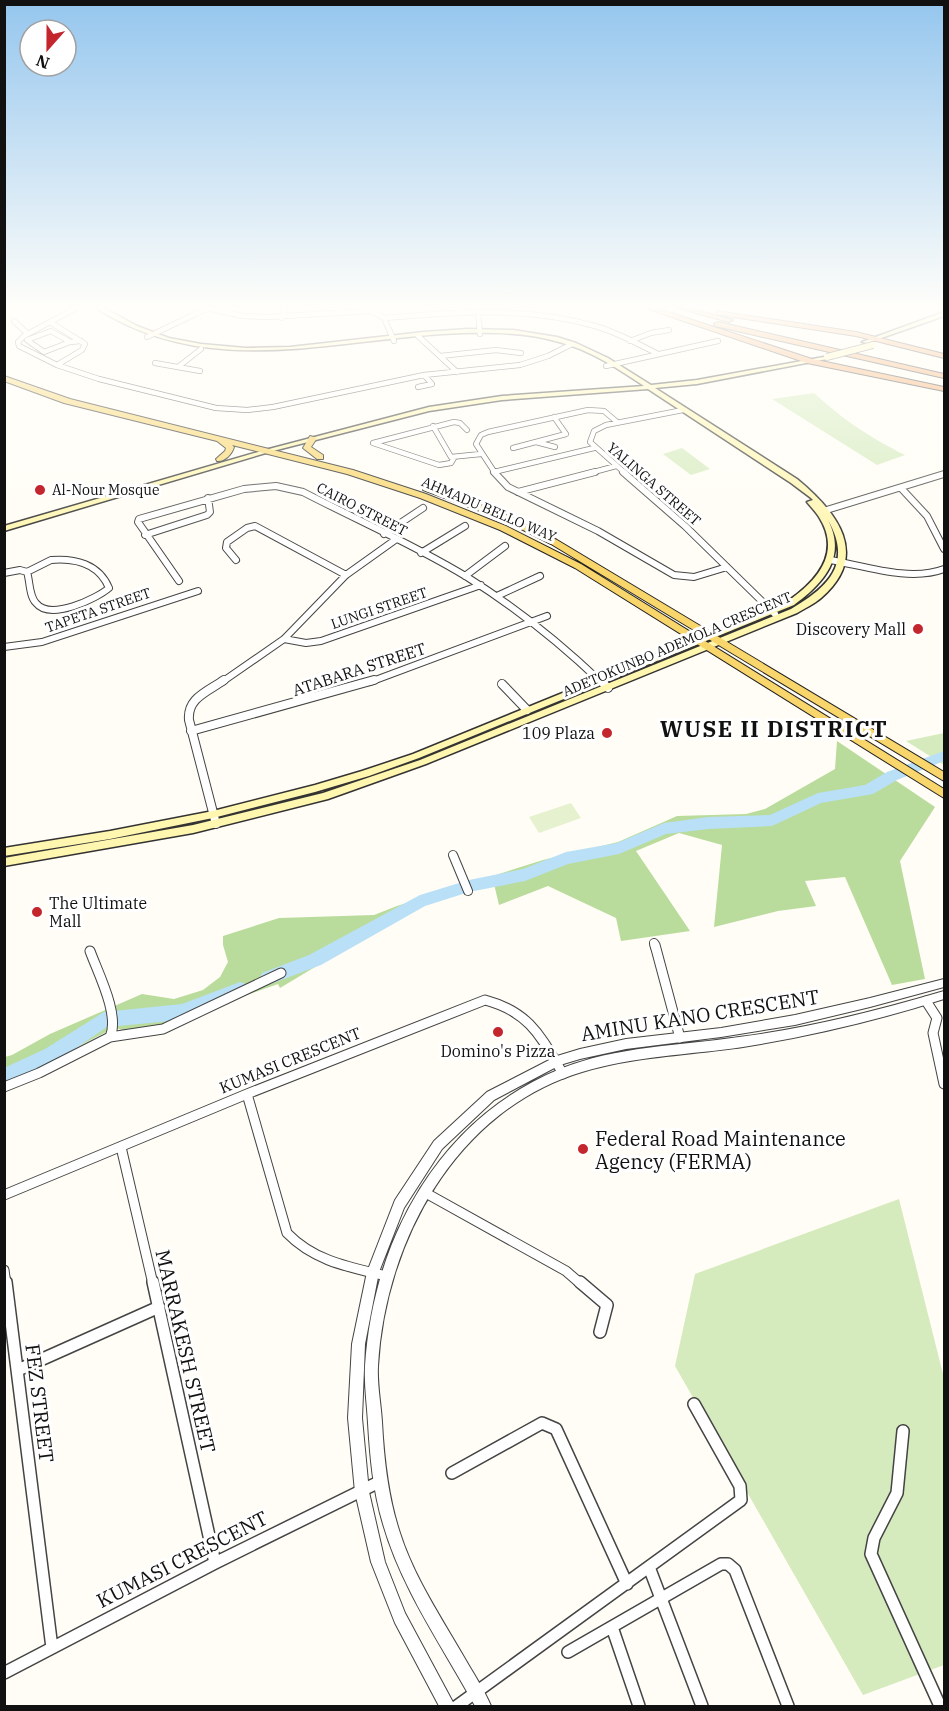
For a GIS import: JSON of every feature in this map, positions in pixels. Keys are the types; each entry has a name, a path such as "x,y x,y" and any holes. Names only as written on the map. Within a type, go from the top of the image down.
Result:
{"main road":[{"name":"AHMADU BELLO WAY","path":"32,388 67,400 256,448 282,447 320,457 406,482 502,516 589,562 945,777"},
{"name":"AHMADU BELLO WAY","path":"51,388 389,484 503,528 578,566 706,648 945,794"},
{"path":"4,529 269,448 424,405 498,394 584,388"},
{"path":"625,389 644,388 797,490 824,511 840,532 843,552 841,562"},
{"path":"282,447 390,418 471,402 644,388 663,397 680,411"},
{"path":"663,397 664,388"},
{"path":"213,437 230,447 229,452 220,459"},
{"path":"314,438 307,448 320,457"},
{"path":"4,524 256,448"},
{"path":"824,511 831,535 830,560"},
{"name":"ADETOKUNBO ADEMOLA CRESCENT","path":"4,861 215,820 324,796 389,774 604,684 710,635 771,611 807,592 820,580 830,560"},
{"name":"ADETOKUNBO ADEMOLA CRESCENT","path":"4,852 215,820 416,756 527,710 706,648 806,605 821,594 835,579 841,562"}],"street":[{"path":"132,388 233,410 273,407 363,388"},
{"path":"617,423 600,410 497,429 481,435 476,444 494,472 508,487 598,531 674,575 694,578 727,567"},
{"name":"YALINGA STREET","path":"680,411 617,423 594,431 590,442 594,448 685,526 778,617"},
{"path":"513,448 566,433 554,417"},
{"path":"467,430 457,422 433,426 373,443 439,465 451,463 454,458 481,454"},
{"path":"433,426 454,458"},
{"path":"550,438 563,456"},
{"path":"532,441 555,447"},
{"path":"494,472 594,448"},
{"path":"518,492 616,466"},
{"path":"824,511 945,474"},
{"name":"CAIRO STREET","path":"145,535 138,522 142,518 208,498 261,486 289,488 312,496 481,585 532,623 604,684"},
{"path":"901,488 929,516 938,530 945,549"},
{"path":"179,581 145,535 207,515 210,512 208,498"},
{"path":"384,534 423,508"},
{"path":"236,560 226,548 227,542 255,526 346,575"},
{"path":"421,553 465,526"},
{"path":"215,820 191,731 188,708 192,702 284,639 346,575 395,540"},
{"path":"465,576 505,546"},
{"path":"830,560 914,573 934,573 945,569"},
{"path":"51,561 73,561 100,573 107,580 108,588 94,599 47,609 35,603 27,572 37,565 51,561"},
{"path":"4,573 20,570 27,572"},
{"path":"497,596 540,576"},
{"name":"LUNGI STREET","path":"284,639 306,643 321,641 481,585"},
{"name":"TAPETA STREET","path":"4,646 42,642 198,591"},
{"name":"ATABARA STREET","path":"191,731 358,686 547,616"},
{"path":"502,684 527,710"},
{"path":"453,855 468,891"},
{"path":"654,943 680,1038"},
{"path":"90,951 110,1007 112,1032"},
{"path":"4,1087 39,1073 112,1032 163,1029 281,973"},
{"name":"AMINU KANO CRESCENT","path":"447,1707 404,1626 378,1563 360,1491 355,1359 371,1272 391,1220 427,1160 453,1131 498,1093 524,1076 555,1062 615,1046 783,1023 858,1007 945,983"},
{"name":"AMINU KANO CRESCENT","path":"483,1707 411,1577 394,1536 379,1482 372,1366 386,1276 404,1228 423,1192 463,1140 485,1119 531,1088 563,1074 593,1063 625,1057 788,1034 945,995"},
{"name":"KUMASI CRESCENT","path":"4,1195 247,1094 485,1000 506,1004 521,1013 539,1033 563,1074"},
{"path":"926,1001 938,1018 933,1033 945,1084"},
{"path":"247,1094 287,1233 298,1247 319,1259 386,1276"},
{"name":"MARRAKESH STREET","path":"121,1147 159,1307 215,1563"},
{"path":"423,1192 566,1271 608,1305 600,1332"},
{"name":"FEZ STREET","path":"4,1270 52,1648"},
{"path":"18,1370 159,1307"},
{"path":"457,1707 475,1691 741,1500 740,1486 694,1404"},
{"path":"452,1473 542,1423 556,1429 627,1584"},
{"path":"903,1431 901,1473 896,1494 871,1542 871,1554 940,1707"},
{"name":"KUMASI CRESCENT","path":"4,1673 215,1563 379,1482"},
{"path":"568,1652 721,1564 729,1564 735,1570 788,1707"},
{"path":"649,1567 702,1707"},
{"path":"612,1627 639,1707"}],"green space":[{"path":"814,393 858,428 905,455 877,465 772,399"},
{"path":"682,448 710,469 691,475 663,454"},
{"path":"944,733 944,765 906,741"},
{"path":"837,741 935,807 900,861 925,979 892,985 845,877 805,881 816,906 778,911 714,927 722,845 679,833 636,851 690,931 621,941 616,918 548,886 499,905 494,884 420,904 280,988 278,984 160,1026 132,1032 114,1028 5,1084 5,1057 50,1034 142,994 174,999 203,990 220,977 228,962 223,936 279,918 374,915 543,860 618,842 677,816 746,814 765,809 835,769"},
{"path":"571,803 581,818 539,833 529,817"},
{"path":"899,1199 944,1378 944,1665 863,1695 675,1366 695,1274"}],"waterway":[{"path":"268,978 315,960 420,901 469,886 525,875 566,858 619,848 664,829 708,823 772,820 818,798 868,790 892,776 944,756"},
{"path":"4,1077 51,1055 104,1020 182,1012 240,989"}],"place":[{"name":"Al-Nour Mosque","path":"40,490"},
{"name":"Discovery Mall","path":"918,629"},
{"name":"109 Plaza","path":"607,733"},
{"name":"The Ultimate Mall","path":"37,912"},
{"name":"Domino's Pizza","path":"498,1032"},
{"name":"Federal Road Maintenance Agency (FERMA)","path":"583,1149"}],"district":[{"name":"WUSE II DISTRICT","path":"774,728"}]}
